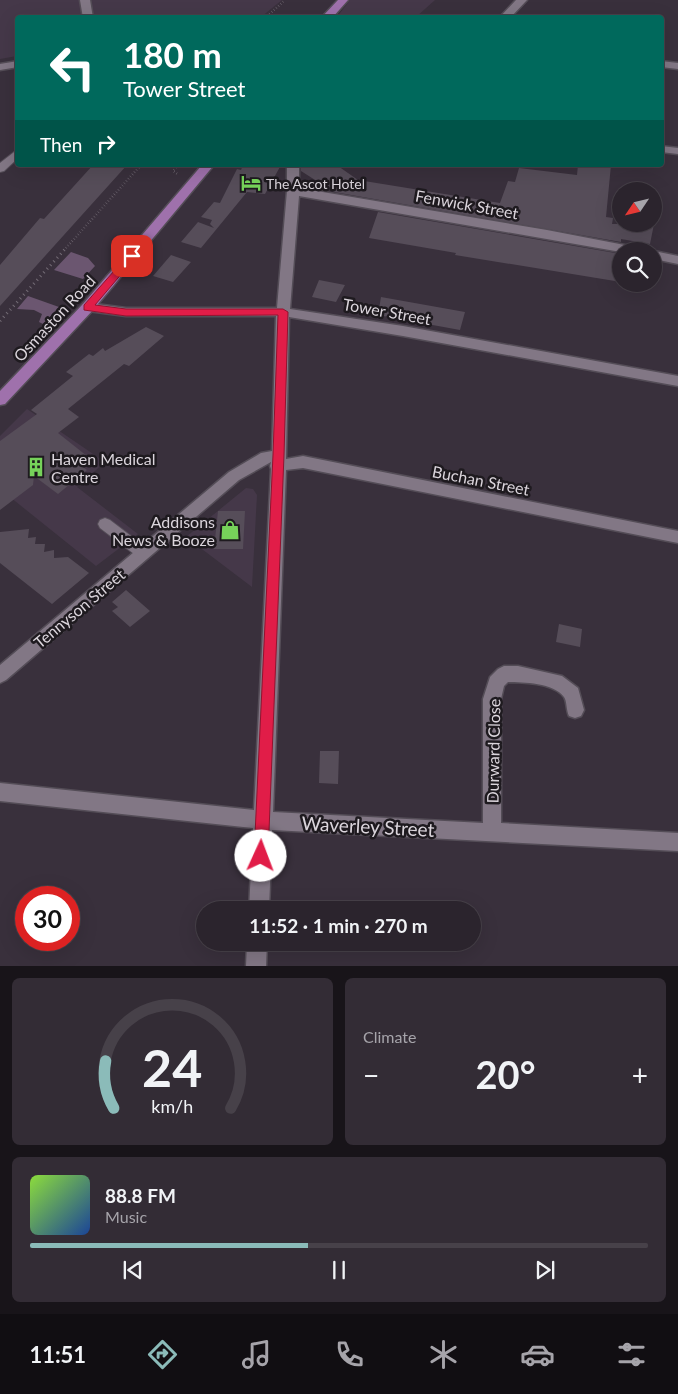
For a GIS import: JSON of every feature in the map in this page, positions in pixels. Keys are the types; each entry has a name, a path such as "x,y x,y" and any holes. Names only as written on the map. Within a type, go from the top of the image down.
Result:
{"main road":[{"path":"329,15 342,0"},
{"name":"Osmaston Road","path":"0,400 88,307 206,167"}],"street":[{"path":"85,0 88,15"},
{"path":"507,15 522,0"},
{"path":"0,67 15,64"},
{"path":"664,64 678,66"},
{"path":"664,149 678,151"},
{"path":"258,901 283,312 294,191 293,167"},
{"name":"Fenwick Street","path":"294,191 612,247"},
{"path":"662,257 678,260"},
{"name":"Tower Street","path":"88,307 126,312 283,312 678,381"},
{"name":"Tennyson Street","path":"0,675 234,476 266,457 278,461"},
{"name":"Buchan Street","path":"278,461 303,462 678,537"},
{"name":"Durward Close","path":"492,832 492,699 496,682 504,674 518,674 556,681 572,692 575,710"},
{"name":"Waverley Street","path":"0,792 262,820 678,842"},
{"path":"256,966 257,951"}],"lane":[{"path":"0,169 15,155"},
{"path":"105,524 142,553"}],"path":[{"path":"268,15 285,0"},
{"path":"0,322 139,167"}],"shaded area":[{"path":"0,0 282,0 263,15 15,15 15,56 0,59"},
{"path":"350,0 435,0 418,15 339,15"},
{"path":"71,252 88,258 95,266 83,279 54,270"},
{"path":"28,296 59,307 43,324 39,322 42,314 34,310 17,309"},
{"path":"27,409 105,462 77,487 138,534 96,566 0,489 0,436"},
{"path":"246,488 253,489 257,495 252,587 186,537"}],"building":[{"path":"91,167 125,167 0,306 0,265 40,218 44,219"},
{"path":"242,167 280,167 265,194 247,192 201,248 181,242 198,222 214,228 210,224 212,220 201,217 214,202 220,203 237,169 241,170"},
{"path":"339,167 358,180 500,203 508,181 515,182 519,168 577,175 578,167 611,167 606,217 612,218 612,232 652,232 650,242 621,239 621,242 334,192 301,171 301,168"},
{"path":"378,212 612,252 612,281 455,255 456,253 369,238"},
{"path":"171,255 191,262 173,282 153,276"},
{"path":"319,280 345,285 336,302 312,297"},
{"path":"381,297 465,312 460,330 378,315"},
{"path":"146,327 164,336 129,366 124,364 68,409 79,417 58,433 92,460 83,467 87,470 58,494 34,476 33,485 0,510 0,441 37,414 31,410 73,376 66,372 89,354 93,356 103,348 105,351"},
{"name":"Addisons News & Booze","path":"218,511 245,511 243,549 214,549"},
{"path":"29,529 28,538 36,537 35,544 45,544 44,552 54,550 54,558 68,557 89,573 52,604 0,563 0,532"},
{"path":"126,590 150,611 130,627 112,611 118,607 112,602"},
{"path":"559,624 582,629 580,647 556,642"},
{"path":"320,751 339,751 338,784 319,783"}],"place":[{"name":"The Ascot Hotel","path":"251,183"},
{"name":"Haven Medical Centre","path":"36,467"},
{"name":"Addisons News & Booze","path":"230,530"}],"route":[{"path":"132,256 88,307 126,312 283,312 279,455 277,466 261,856"}]}
